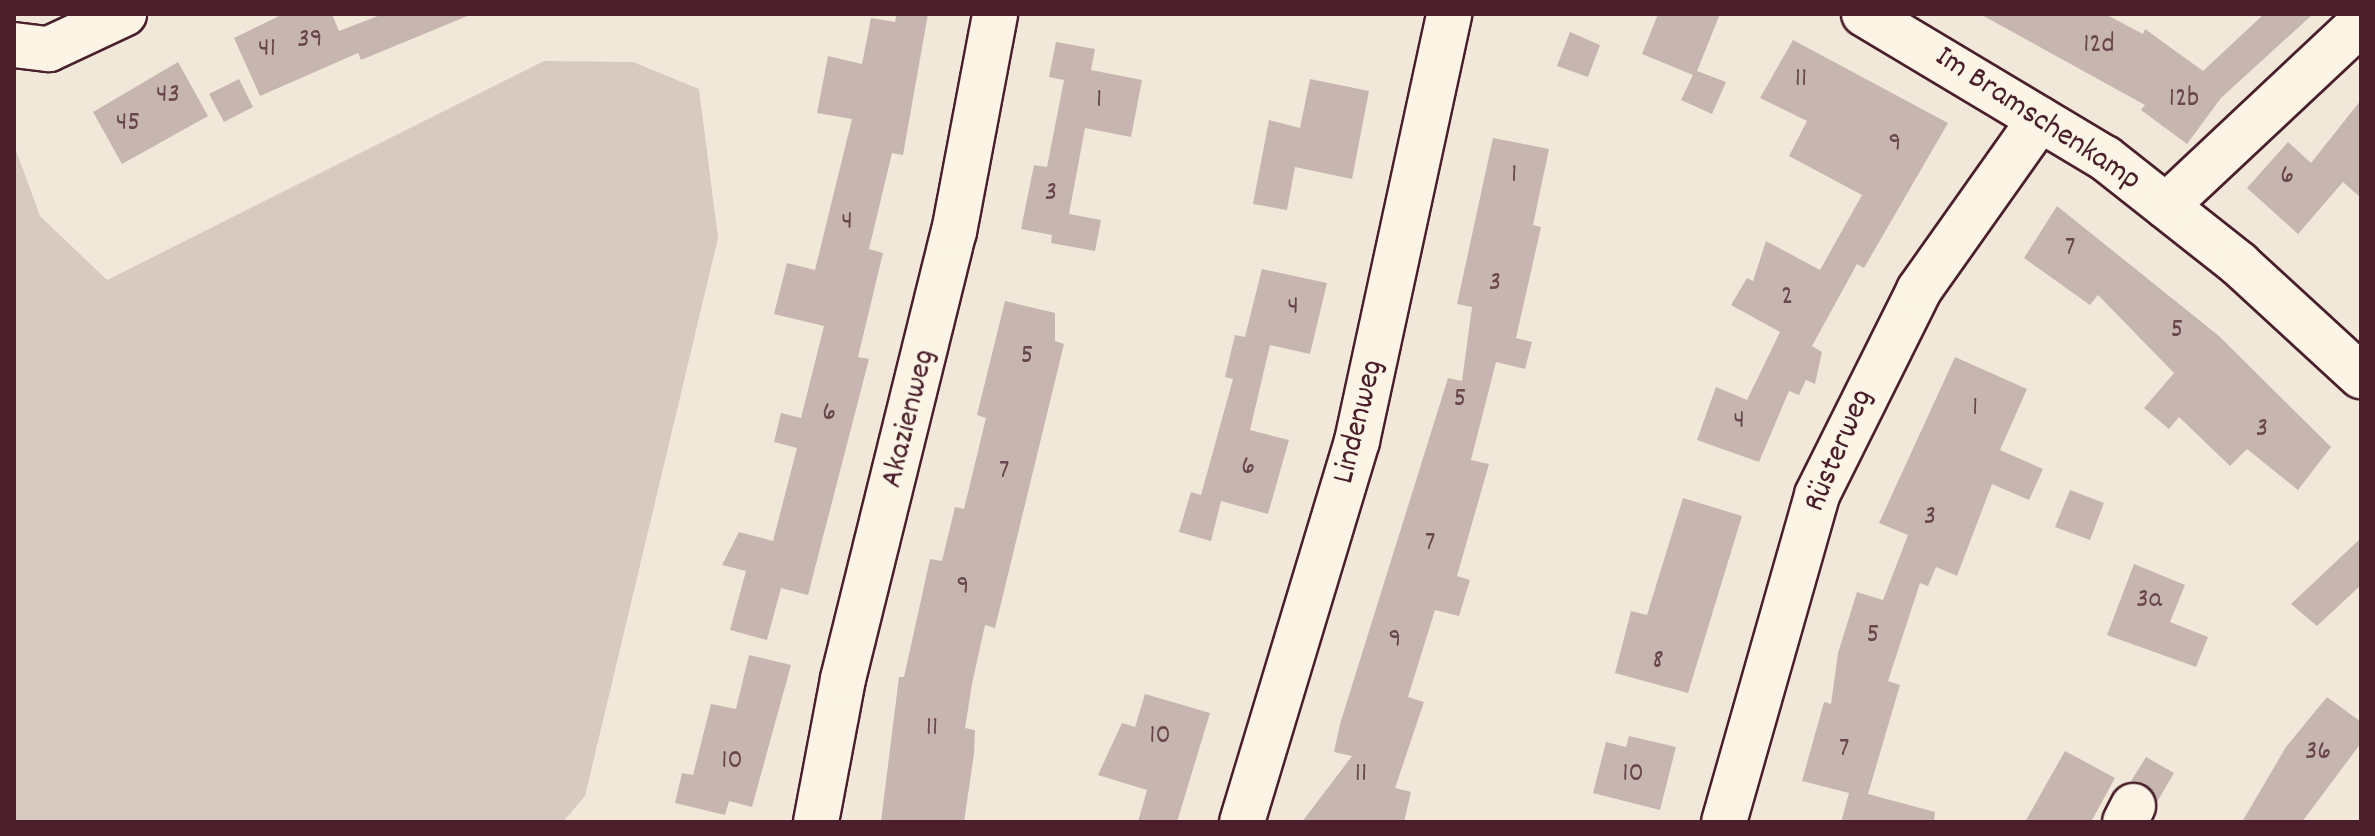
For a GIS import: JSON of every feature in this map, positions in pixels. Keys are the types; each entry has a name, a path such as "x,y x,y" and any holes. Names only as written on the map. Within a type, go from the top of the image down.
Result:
{"street":[{"path":"14,45 49,49 124,14"},
{"name":"Akazienweg","path":"816,822 843,679 954,232 995,14"},
{"name":"Lindenweg","path":"1242,822 1357,441 1449,14"},
{"name":"Im Bramschenkamp","path":"1864,14 2105,158 2166,206 2361,376"},
{"name":"Im Bramschenkamp","path":"2166,206 2361,23"},
{"name":"Rüsterweg","path":"1724,822 1817,495 1847,428 1919,290 2040,119"}],"shaded area":[{"path":"544,61 633,62 699,89 718,238 585,796 563,822 14,822 14,145 40,216 107,280"}],"building":[{"path":"283,14 332,14 339,31 383,14 470,15 361,60 358,53 260,96 234,38"},
{"path":"897,14 928,14 903,155 892,153 869,249 883,253 858,357 869,359 808,595 781,588 767,640 730,630 746,571 722,565 739,532 773,541 797,448 774,442 781,413 801,418 824,326 774,314 787,263 815,270 852,119 817,113 828,56 862,64 871,18 895,22"},
{"path":"1658,14 1720,14 1697,71 1726,82 1712,114 1681,100 1693,75 1642,54"},
{"path":"1980,14 2105,14 2143,34 2145,29 2203,71 2264,14 2313,14 2221,98 2187,144 2141,110 2145,105"},
{"path":"1570,32 1600,45 1588,77 1557,66"},
{"path":"1793,40 1948,123 1864,268 1857,264 1812,346 1822,352 1815,384 1806,380 1799,395 1789,391 1759,462 1697,440 1716,387 1747,400 1780,332 1731,305 1747,278 1753,281 1766,241 1820,270 1862,195 1789,156 1807,121 1760,98"},
{"path":"1056,42 1095,49 1091,70 1142,80 1131,137 1085,128 1069,214 1101,220 1095,251 1051,243 1052,235 1021,229 1034,165 1047,167 1064,80 1049,77"},
{"path":"178,62 208,116 122,164 93,112"},
{"path":"239,79 253,107 224,122 209,94"},
{"path":"1310,79 1369,91 1352,179 1295,167 1287,210 1253,204 1269,120 1300,128"},
{"path":"2361,100 2361,198 2343,182 2298,234 2247,188 2288,142 2311,163"},
{"path":"1493,138 1549,149 1533,225 1541,227 1516,338 1532,342 1525,369 1496,362 1471,460 1489,464 1457,576 1470,580 1459,616 1435,610 1408,697 1424,702 1395,788 1411,792 1404,822 1302,822 1352,756 1334,752 1340,724 1448,378 1462,381 1472,307 1457,304"},
{"path":"2057,206 2219,336 2331,447 2298,490 2247,449 2230,466 2179,417 2169,429 2144,408 2174,373 2098,295 2090,305 2024,258"},
{"path":"1262,269 1327,283 1310,354 1270,345 1250,430 1289,440 1268,514 1221,501 1211,541 1179,532 1191,492 1201,495 1233,379 1225,377 1235,335 1245,337"},
{"path":"1005,301 1055,313 1055,341 1064,344 995,628 985,625 972,684 965,728 975,730 974,754 964,822 881,822 899,677 904,677 930,559 942,561 955,507 964,509 986,418 977,415"},
{"path":"1955,357 2027,389 2000,450 2043,469 2029,500 1992,484 1957,576 1936,567 1928,586 1920,583 1888,681 1900,685 1868,794 1935,812 1934,822 1841,822 1849,793 1802,781 1824,702 1831,704 1838,653 1857,592 1883,600 1908,535 1879,523"},
{"path":"2070,490 2104,503 2090,540 2055,527"},
{"path":"1683,498 1742,516 1688,693 1615,673 1631,611 1647,615"},
{"path":"2361,538 2361,585 2317,626 2291,604"},
{"path":"2134,564 2185,585 2170,622 2208,637 2196,667 2107,635"},
{"path":"749,655 791,665 752,807 729,801 725,815 675,803 682,773 693,775 711,704 736,709"},
{"path":"1145,694 1210,713 1177,822 1138,822 1147,790 1098,775 1122,723 1135,727"},
{"path":"2327,697 2361,722 2361,743 2302,822 2242,822 2286,747"},
{"path":"1629,736 1676,747 1660,810 1593,793 1606,742 1626,747"},
{"path":"2065,751 2115,778 2091,822 2025,822"},
{"path":"2146,757 2174,773 2157,802 2145,784 2131,781"}]}
